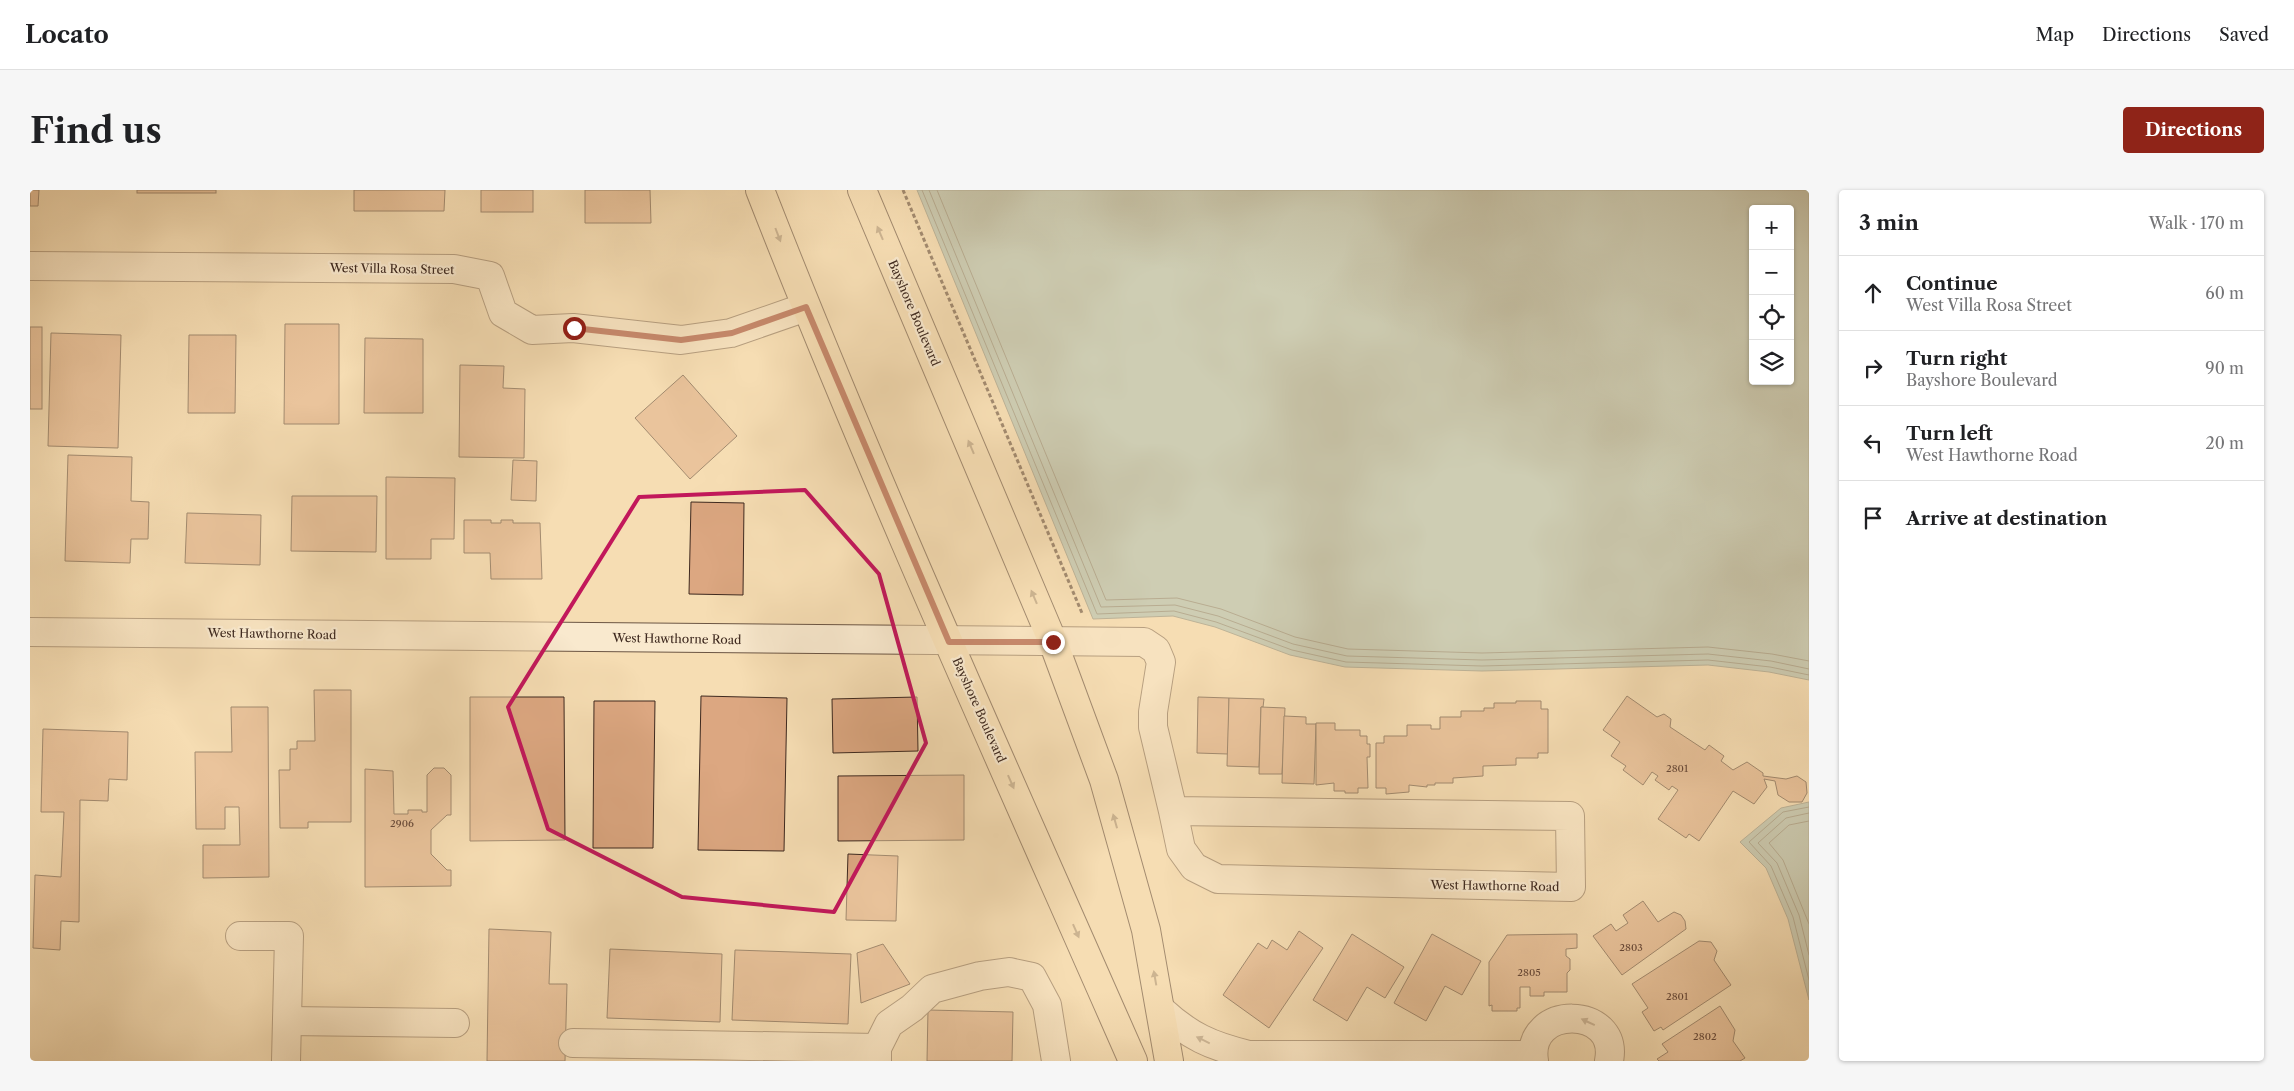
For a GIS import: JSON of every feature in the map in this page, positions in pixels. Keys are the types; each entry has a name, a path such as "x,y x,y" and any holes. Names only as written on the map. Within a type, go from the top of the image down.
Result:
{"main road":[{"name":"Bayshore Boulevard","path":"760,190 806,307 949,642 1133,1061"},
{"name":"Bayshore Boulevard","path":"862,190 1053,642 1104,780 1146,930 1169,1061"},
{"path":"1119,1028 1124,1061"}],"street":[{"name":"West Villa Rosa Street","path":"30,266 454,269 490,276 503,313 532,330 574,328 681,340 732,333 806,307"},
{"name":"West Hawthorne Road","path":"30,632 949,642 1144,642 1156,650 1161,662 1153,712 1153,727 1181,849 1194,867 1218,879 1571,888 1570,816 1173,811"},
{"path":"240,936 289,936 286,1061"},
{"path":"574,1043 877,1054 889,1024 912,1008 932,989 980,976 1009,972 1032,977 1046,1005 1056,1061"},
{"path":"1160,1010 1180,1028 1207,1043 1242,1058 1534,1058 1536,1044 1541,1033 1549,1024 1560,1019 1572,1017 1584,1019 1603,1033 1608,1044 1609,1061"},
{"path":"287,1021 455,1023"}],"path":[{"path":"903,190 1096,642"}],"highlighted area":[{"path":"805,490 879,574 926,743 834,912 682,897 548,829 508,707 639,497"}],"water":[{"path":"917,190 1809,190 1809,680 1769,672 1708,665 1482,671 1345,667 1290,655 1215,627 1173,616 1093,619"},
{"path":"1809,802 1809,1000 1788,919 1766,868 1740,842 1781,808"}],"building":[{"path":"30,190 39,190 38,206 30,206"},
{"path":"137,190 216,190 216,193 137,193"},
{"path":"354,190 445,190 444,211 354,211"},
{"path":"481,190 533,190 533,212 481,212"},
{"path":"585,190 650,190 651,223 585,223"},
{"path":"285,324 339,324 339,424 284,424"},
{"path":"30,327 42,327 42,409 30,409"},
{"path":"51,333 121,335 118,448 48,446"},
{"path":"189,335 236,335 235,413 188,413"},
{"path":"365,338 423,339 423,413 364,413"},
{"path":"460,365 504,366 503,388 525,389 524,458 459,457"},
{"path":"683,375 737,436 690,479 635,418"},
{"path":"68,455 132,457 131,501 149,502 148,539 131,539 130,563 65,561"},
{"path":"513,460 537,461 536,501 511,500"},
{"path":"386,477 455,478 454,539 431,539 431,559 386,559"},
{"path":"292,496 377,496 376,552 291,551"},
{"path":"691,502 744,503 743,595 689,594"},
{"path":"187,513 261,515 260,565 185,563"},
{"path":"464,520 491,520 491,523 501,523 501,520 513,520 513,523 540,523 542,579 491,579 490,553 464,553"},
{"path":"314,690 351,690 351,822 308,822 308,828 280,828 279,770 290,770 290,749 297,749 297,741 315,741"},
{"path":"701,696 787,698 784,851 698,850"},
{"path":"1627,696 1657,717 1664,714 1671,719 1670,727 1705,750 1709,745 1724,756 1721,761 1733,770 1747,762 1763,773 1763,776 1786,779 1797,776 1806,782 1807,793 1802,802 1789,802 1778,795 1775,781 1764,779 1767,787 1754,804 1733,791 1699,841 1689,834 1686,838 1658,819 1678,790 1672,786 1669,790 1655,780 1658,776 1652,772 1643,785 1623,770 1626,766 1611,756 1620,742 1603,730"},
{"path":"470,697 564,697 565,840 470,841"},
{"path":"917,697 918,751 833,753 832,699"},
{"path":"1198,697 1229,698 1228,754 1197,753"},
{"path":"1229,698 1264,699 1263,707 1261,707 1259,767 1227,766"},
{"path":"594,701 655,701 653,848 593,848"},
{"path":"1516,701 1541,701 1541,709 1548,709 1548,753 1538,753 1538,758 1516,758 1516,765 1483,766 1483,776 1453,778 1453,783 1435,783 1435,785 1427,785 1427,787 1409,785 1409,792 1386,794 1386,788 1376,788 1376,743 1384,743 1384,736 1407,736 1407,725 1431,725 1431,729 1440,729 1440,717 1461,717 1461,711 1484,711 1484,708 1494,708 1494,703 1516,703"},
{"path":"231,707 268,707 269,877 203,878 203,845 240,845 239,807 225,807 225,829 196,829 195,752 232,752"},
{"path":"1261,707 1285,708 1282,774 1259,774"},
{"path":"1284,716 1306,717 1306,724 1316,724 1314,784 1282,783"},
{"path":"1316,723 1335,723 1335,730 1360,730 1360,736 1367,736 1367,744 1370,744 1370,757 1367,757 1368,788 1358,788 1358,793 1345,793 1345,791 1334,791 1334,783 1316,785"},
{"path":"43,729 128,732 127,780 109,779 108,801 80,800 79,922 61,921 60,950 33,948 35,875 61,877 64,812 41,812"},
{"path":"434,768 444,768 451,775 451,815 447,815 431,830 431,854 447,870 451,870 451,886 365,887 365,769 393,771 394,814 408,814 408,810 427,812 427,775"},
{"path":"964,775 964,840 838,841 838,776"},
{"path":"848,854 898,856 896,921 846,920"},
{"path":"1643,901 1658,922 1674,912 1681,915 1685,921 1686,929 1622,975 1593,936 1611,924 1616,931 1628,923 1623,915"},
{"path":"489,929 551,932 549,984 567,984 565,1061 487,1061"},
{"path":"1299,931 1323,948 1269,1028 1223,995 1258,943 1267,949 1272,940 1287,950"},
{"path":"1352,934 1404,967 1385,998 1367,987 1347,1021 1313,1000"},
{"path":"1432,934 1481,961 1462,995 1445,986 1426,1021 1394,1003"},
{"path":"1577,934 1577,948 1566,949 1566,956 1570,959 1570,970 1567,973 1567,992 1544,992 1544,996 1530,996 1530,987 1520,987 1520,1008 1517,1008 1517,1011 1492,1011 1492,1005 1489,1006 1489,962 1507,935"},
{"path":"1699,941 1711,942 1717,951 1714,960 1731,985 1663,1030 1661,1027 1654,1031 1642,1012 1648,1008 1632,984"},
{"path":"883,944 910,984 861,1003 857,953"},
{"path":"610,949 722,954 720,1022 607,1018"},
{"path":"735,950 851,954 848,1024 732,1020"},
{"path":"1720,1006 1735,1030 1733,1041 1745,1058 1740,1061 1659,1061 1657,1059 1668,1052 1662,1044"},
{"path":"928,1010 1013,1012 1012,1061 927,1061"}],"route":[{"path":"574,328 681,340 732,333 806,307 949,642 1053,642"}]}
